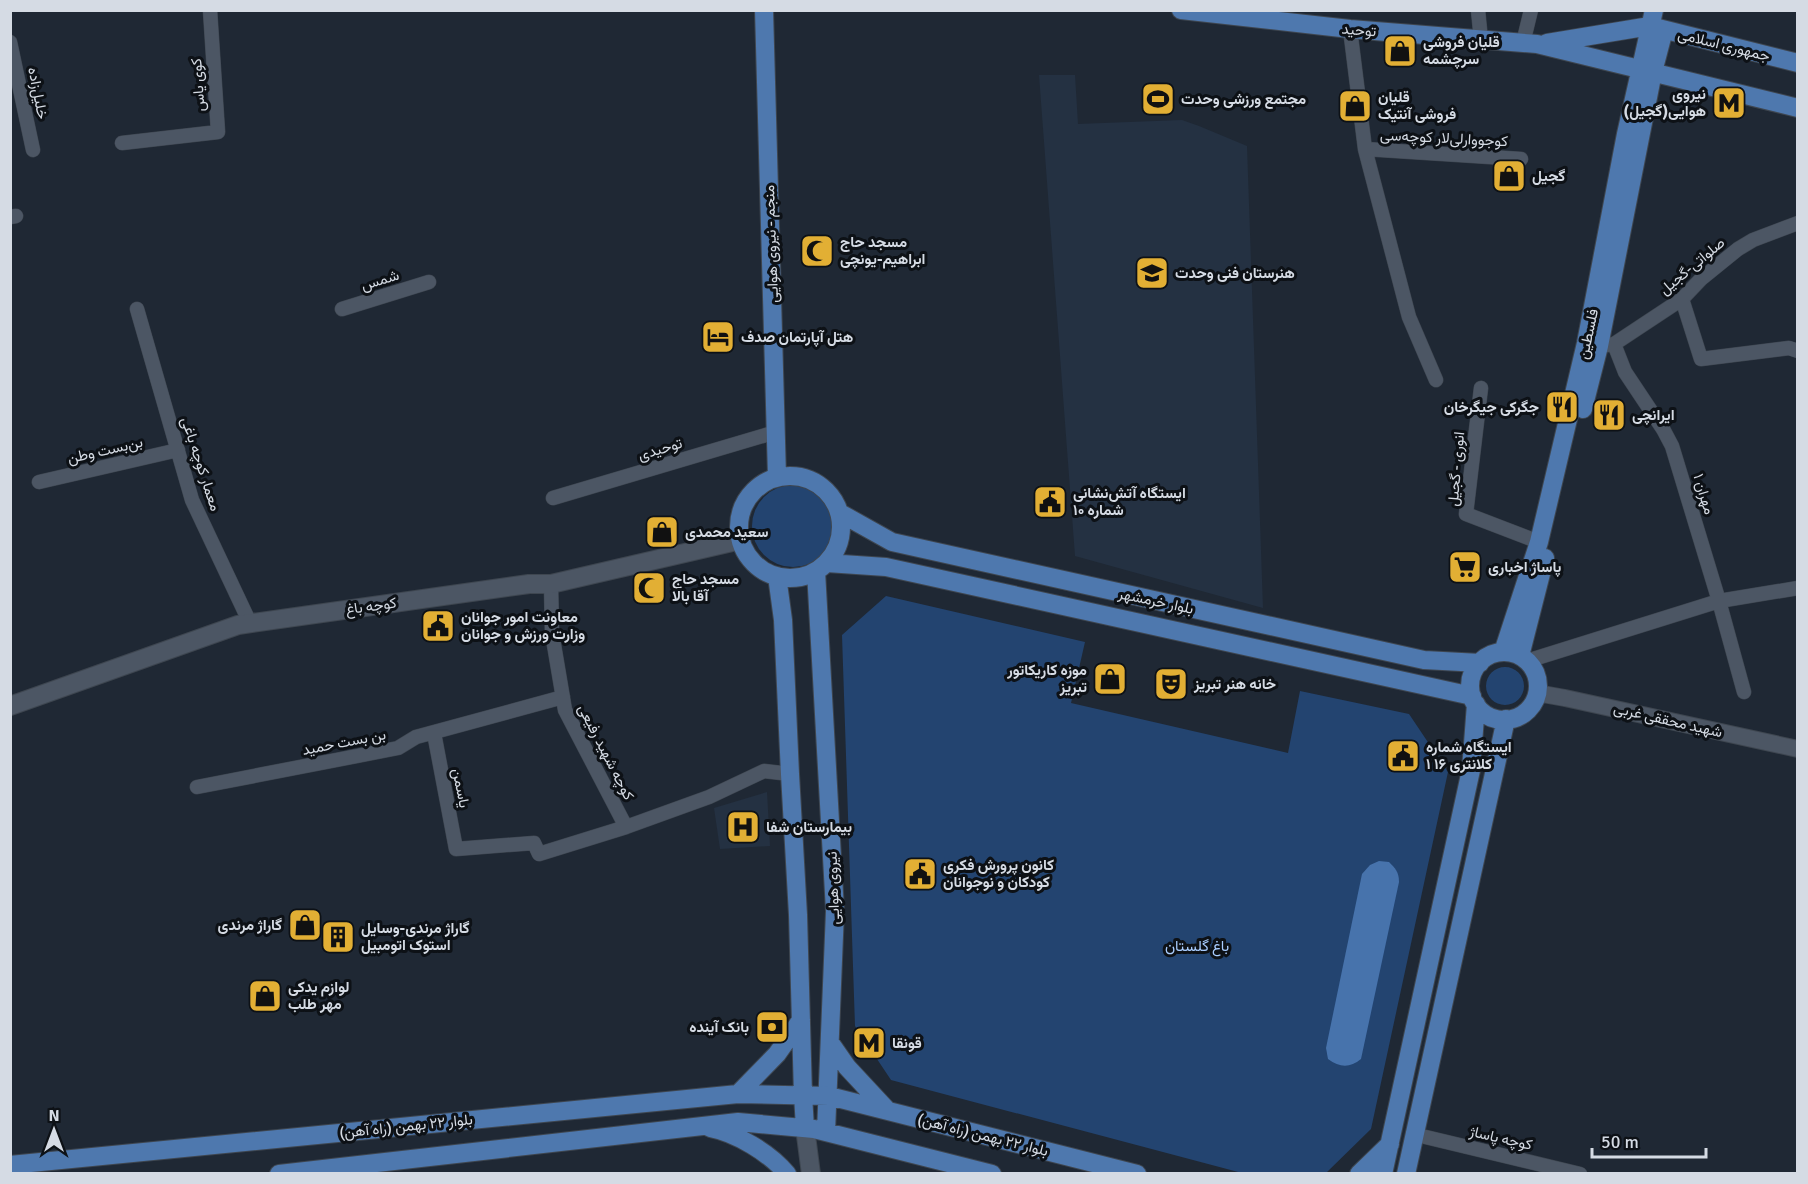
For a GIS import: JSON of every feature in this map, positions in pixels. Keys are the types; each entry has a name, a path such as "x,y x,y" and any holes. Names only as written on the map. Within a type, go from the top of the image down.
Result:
{"main road":[{"name":"منجم - نیروی هوایی","path":"764,10 777,477"},
{"name":"توحید","path":"1181,10 1350,29 1530,43"},
{"path":"1530,43 1656,22"},
{"name":"جمهوری اسلامی","path":"1656,22 1797,63"},
{"name":"فلسطین","path":"1517,656 1600,344 1656,22"},
{"path":"1530,43 1797,108"},
{"name":"فلسطین","path":"1517,656 1539,542 1600,344"},
{"path":"777,477 804,477 816,483 831,496 840,513 842,527 835,552 821,567 804,576 790,578 765,571 746,553 741,540 739,527 746,501 754,491 777,477"},
{"name":"بلوار خرمشهر","path":"840,513 892,542 1424,660 1480,663"},
{"name":"کوچه باغ","path":"10,706 238,625 529,584 551,584 741,540"},
{"name":"بلوار خرمشهر","path":"821,567 886,567 1218,640 1474,700"},
{"name":"نیروی هوایی","path":"821,567 835,911 826,1132"},
{"path":"777,576 783,620 798,915 803,1095 811,1173"},
{"path":"1218,640 1224,616"},
{"path":"1383,1173 1471,770 1474,700 1472,678 1486,657 1517,656 1537,676 1538,693 1534,702 1529,709 1514,718 1506,719 1489,715 1474,700"},
{"path":"1406,1173 1506,719"},
{"path":"738,1094 777,1054 801,1020"},
{"path":"831,1044 847,1067 888,1112"},
{"name":"بلوار ۲۲ بهمن (راه آهن)","path":"10,1165 738,1094 829,1096 1137,1173"},
{"path":"279,1173 738,1122 826,1132 992,1173"},
{"path":"703,1126 719,1130 759,1150 786,1173"},
{"path":"1359,1173 1390,1144"}],"street":[{"name":"کوی یاس","path":"122,143 218,132 210,10"},
{"path":"1478,10 1481,40"},
{"path":"1530,43 1531,10"},
{"path":"1350,29 1365,149 1409,317 1436,380"},
{"name":"خلیل‌زاده","path":"10,42 33,150"},
{"name":"کوجووارلی‌لار کوچه‌سی","path":"1365,149 1521,159"},
{"name":"صلواتی-گجیل","path":"1600,344 1682,299 1701,279 1738,249 1753,240 1797,223"},
{"name":"شمس","path":"342,309 429,282"},
{"path":"1682,299 1701,359 1789,348 1797,351"},
{"name":"معمار کوچه باغی","path":"137,309 192,500 250,623"},
{"name":"مهران ۱","path":"1600,344 1625,372 1672,446 1744,692"},
{"name":"انوری - گجیل","path":"1481,388 1466,514 1539,542"},
{"name":"توحیدی","path":"553,498 776,432"},
{"name":"بن‌بست وطن","path":"39,482 178,450"},
{"name":"کوچه شهید رفیعی","path":"551,584 552,633 565,710 626,827"},
{"path":"1517,656 1719,601 1797,588"},
{"name":"شهید محققی غربی","path":"1538,693 1797,749"},
{"name":"بن بست حمید","path":"197,787 398,748 416,737 563,698"},
{"name":"یاسمن","path":"434,733 456,849 534,843 539,854 626,827"},
{"path":"626,827 709,797 764,771 790,774"},
{"name":"کوچه پاساژ","path":"1413,1134 1580,1173"}],"shaded area":[{"name":"هنرستان فنی وحدت","path":"1039,75 1075,75 1078,124 1182,120 1247,146 1263,608 1075,556"},
{"name":"بیمارستان شفا","path":"767,792 770,846 720,849 714,808"},
{"path":"1379,861 1389,862 1395,868 1399,882 1361,1059 1353,1064 1341,1065 1328,1059 1326,1048 1362,874 1370,865"}],"green space":[{"path":"793,485 809,488 822,497 831,510 834,526 831,542 822,555 809,564 793,567 777,564 764,555 755,542 752,526 755,510 764,497 777,488"},
{"name":"باغ گلستان","path":"886,596 1085,642 1071,703 1288,753 1300,691 1409,714 1448,772 1371,1129 1326,1173 1242,1173 891,1080 855,1026 842,635"},
{"path":"1505,667 1519,672 1524,686 1519,700 1505,705 1491,700 1486,686 1491,672"}],"place":[{"name":"قلیان فروشی سرچشمه","path":"1400,51"},
{"name":"مجتمع ورزشی وحدت","path":"1158,99"},
{"name":"نیروی هوایی(گجیل)","path":"1729,103"},
{"name":"قلیان فروشی آنتیک","path":"1355,106"},
{"name":"گجیل","path":"1509,176"},
{"name":"مسجد حاج ابراهیم-یونچی","path":"817,251"},
{"name":"هنرستان فنی وحدت","path":"1152,273"},
{"name":"هتل آپارتمان صدف","path":"718,337"},
{"name":"جگرکی جیگرخان","path":"1562,407"},
{"name":"ایرانچی","path":"1609,415"},
{"name":"ایستگاه آتش‌نشانی شماره ۱۰","path":"1050,502"},
{"name":"سعید محمدی","path":"662,532"},
{"name":"پاساژ اخباری","path":"1465,567"},
{"name":"مسجد حاج آقا بالا","path":"649,588"},
{"name":"معاونت امور جوانان وزارت ورزش و جوانان","path":"438,626"},
{"name":"موزه کاریکاتور تبریز","path":"1110,679"},
{"name":"خانه هنر تبریز","path":"1171,684"},
{"name":"ایستگاه شماره ۱ کلانتری ۱۶","path":"1403,756"},
{"name":"بیمارستان شفا","path":"743,827"},
{"name":"کانون پرورش فکری کودکان و نوجوانان","path":"920,874"},
{"name":"گاراژ مرندی","path":"305,925"},
{"name":"گاراژ مرندی-وسایل استوک اتومبیل","path":"338,937"},
{"name":"لوازم یدکی مهر طلب","path":"265,996"},
{"name":"بانک آینده","path":"772,1027"},
{"name":"قونقا","path":"869,1043"}]}
